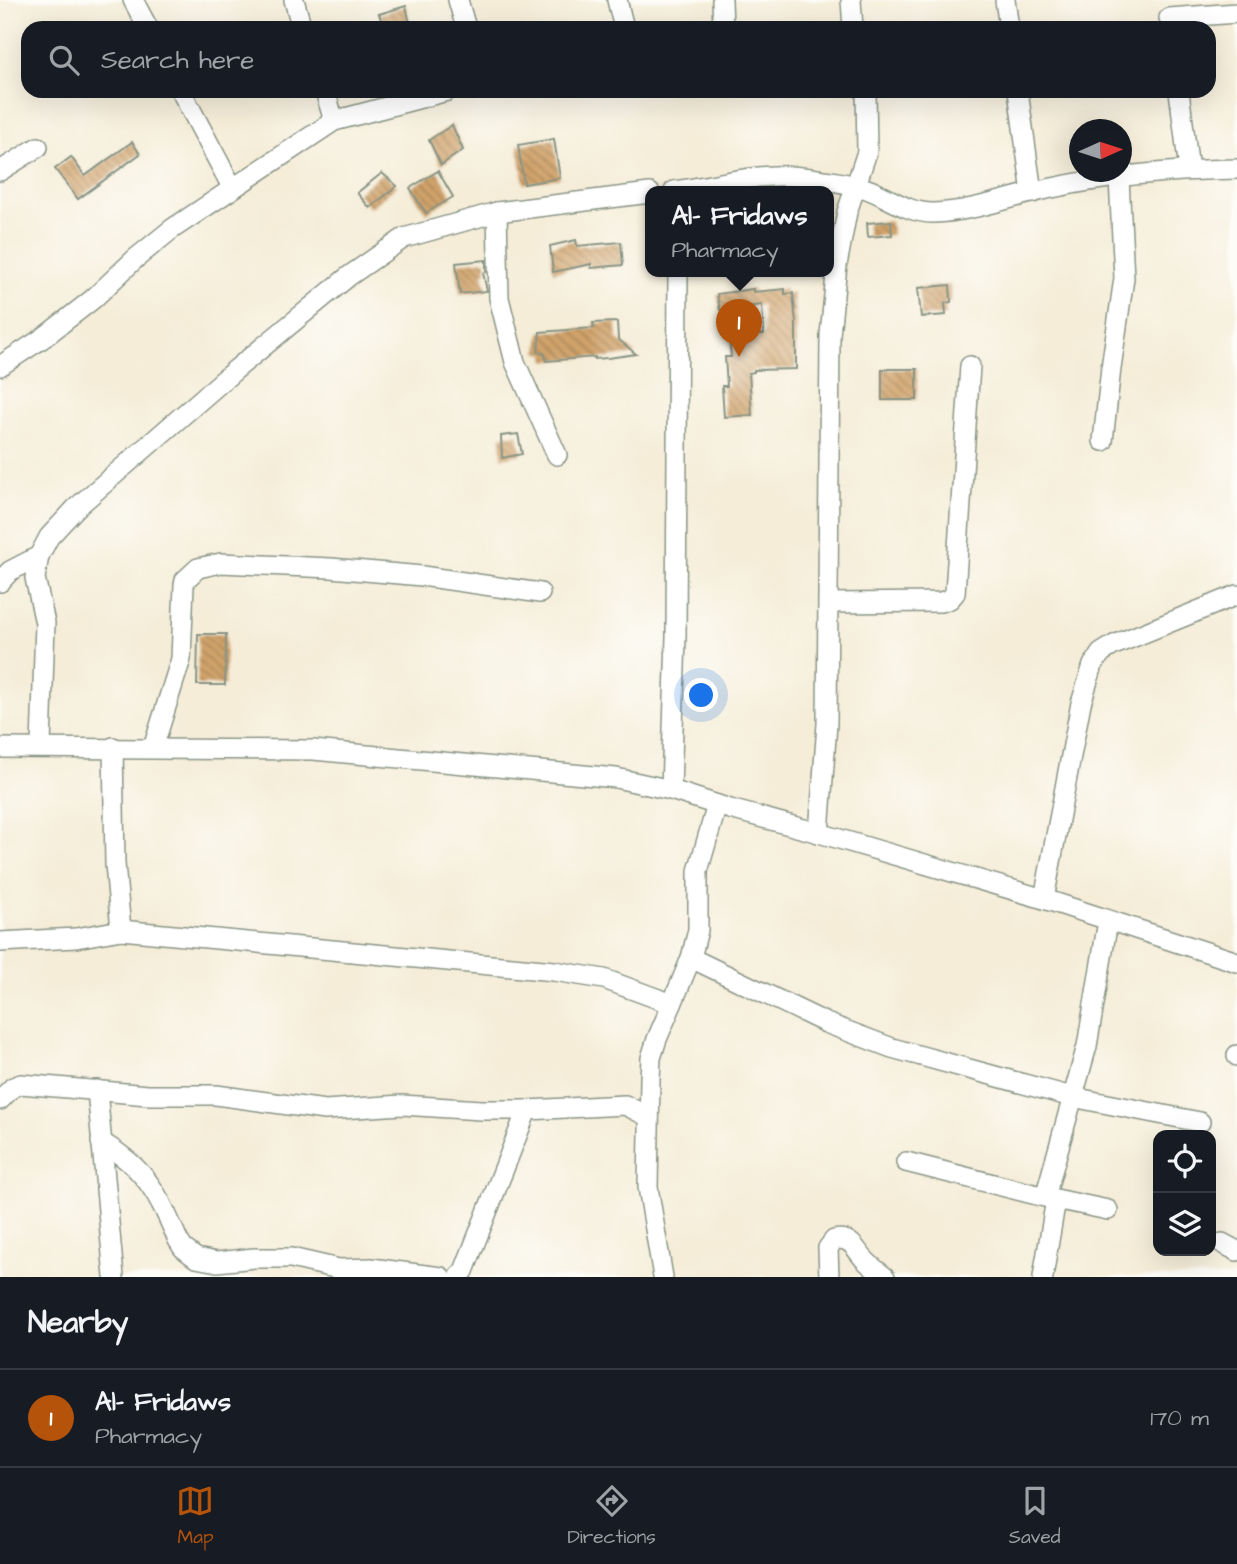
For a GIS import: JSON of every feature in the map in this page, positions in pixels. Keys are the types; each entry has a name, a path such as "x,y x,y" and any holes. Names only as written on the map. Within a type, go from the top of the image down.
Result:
{"street":[{"path":"133,0 144,21"},
{"path":"294,0 300,21"},
{"path":"458,0 464,21"},
{"path":"617,0 622,21"},
{"path":"722,0 723,21"},
{"path":"851,0 852,21"},
{"path":"1005,0 1008,21"},
{"path":"1169,15 1237,13"},
{"path":"185,98 232,187"},
{"path":"327,98 334,121"},
{"path":"0,366 43,338 93,299 172,229 334,121 421,98"},
{"path":"819,832 827,745 830,335 837,265 847,212 867,152 866,98"},
{"path":"1019,98 1032,193"},
{"path":"1180,98 1189,170"},
{"path":"0,171 38,147"},
{"path":"1132,177 1189,170 1237,169"},
{"path":"710,186 775,176 856,185 876,192 904,209 931,213 980,208 1052,188 1092,182"},
{"path":"1104,441 1124,278 1119,182"},
{"path":"41,746 45,623 35,578 39,556 49,537 76,508 235,370 349,276 404,238 497,212 645,194"},
{"path":"497,212 499,298 515,362 557,455"},
{"path":"671,790 676,637 678,277"},
{"path":"829,603 941,602 950,599 955,593 970,366"},
{"path":"0,582 10,571 39,556"},
{"path":"153,748 181,659 184,585 198,568 221,563 331,568 422,576 540,593"},
{"path":"1044,899 1081,703 1097,659 1114,645 1237,594"},
{"path":"0,748 41,746 313,750 616,778 671,790 819,832 1044,899 1237,962"},
{"path":"113,747 115,852 121,930"},
{"path":"663,1277 649,1200 651,1058 691,958 698,930 698,871 717,805"},
{"path":"1043,1277 1051,1198 1072,1097 1087,1046 1108,922"},
{"path":"0,942 76,938 121,930 554,971 604,979 672,1004"},
{"path":"691,958 826,1023 892,1048 1072,1097 1200,1122"},
{"path":"0,1100 13,1087 21,1084 148,1095 216,1095 325,1110 415,1105 527,1110 625,1105 649,1117"},
{"path":"97,1090 114,1277"},
{"path":"458,1277 464,1271 527,1110"},
{"path":"102,1142 133,1164 150,1181 178,1240 183,1248 196,1258 216,1262 291,1258 339,1269 371,1268 441,1277"},
{"path":"906,1162 1108,1210"},
{"path":"829,1277 828,1248 834,1240 840,1238 853,1244 867,1262 885,1277"}],"building":[{"path":"406,6 409,21 382,21 379,14"},
{"path":"452,125 463,150 441,165 429,140"},
{"path":"554,139 560,178 524,184 518,145"},
{"path":"132,142 140,154 78,199 55,169 71,157 85,176"},
{"path":"438,171 453,197 426,213 410,188"},
{"path":"382,173 397,186 370,208 357,193"},
{"path":"891,221 892,235 868,237 867,223"},
{"path":"576,240 577,246 621,242 623,265 591,268 591,264 553,272 550,246"},
{"path":"486,260 486,272 483,273 487,291 460,294 456,263"},
{"path":"950,285 951,302 945,303 946,315 921,317 918,288"},
{"path":"753,289 753,292 785,289 785,294 793,293 796,369 754,370 749,373 752,415 724,417 722,386 727,386 725,357 731,357 729,337 764,334 762,305 720,310 717,294"},
{"path":"617,322 618,339 636,354 546,361 545,354 538,352 540,332 594,328 593,323"},
{"path":"882,369 917,369 917,400 882,400"},
{"path":"518,434 522,454 502,458 501,436"},
{"path":"198,634 226,634 225,685 197,685"}],"place":[{"name":"Al- Fridaws","path":"739,357"}]}
